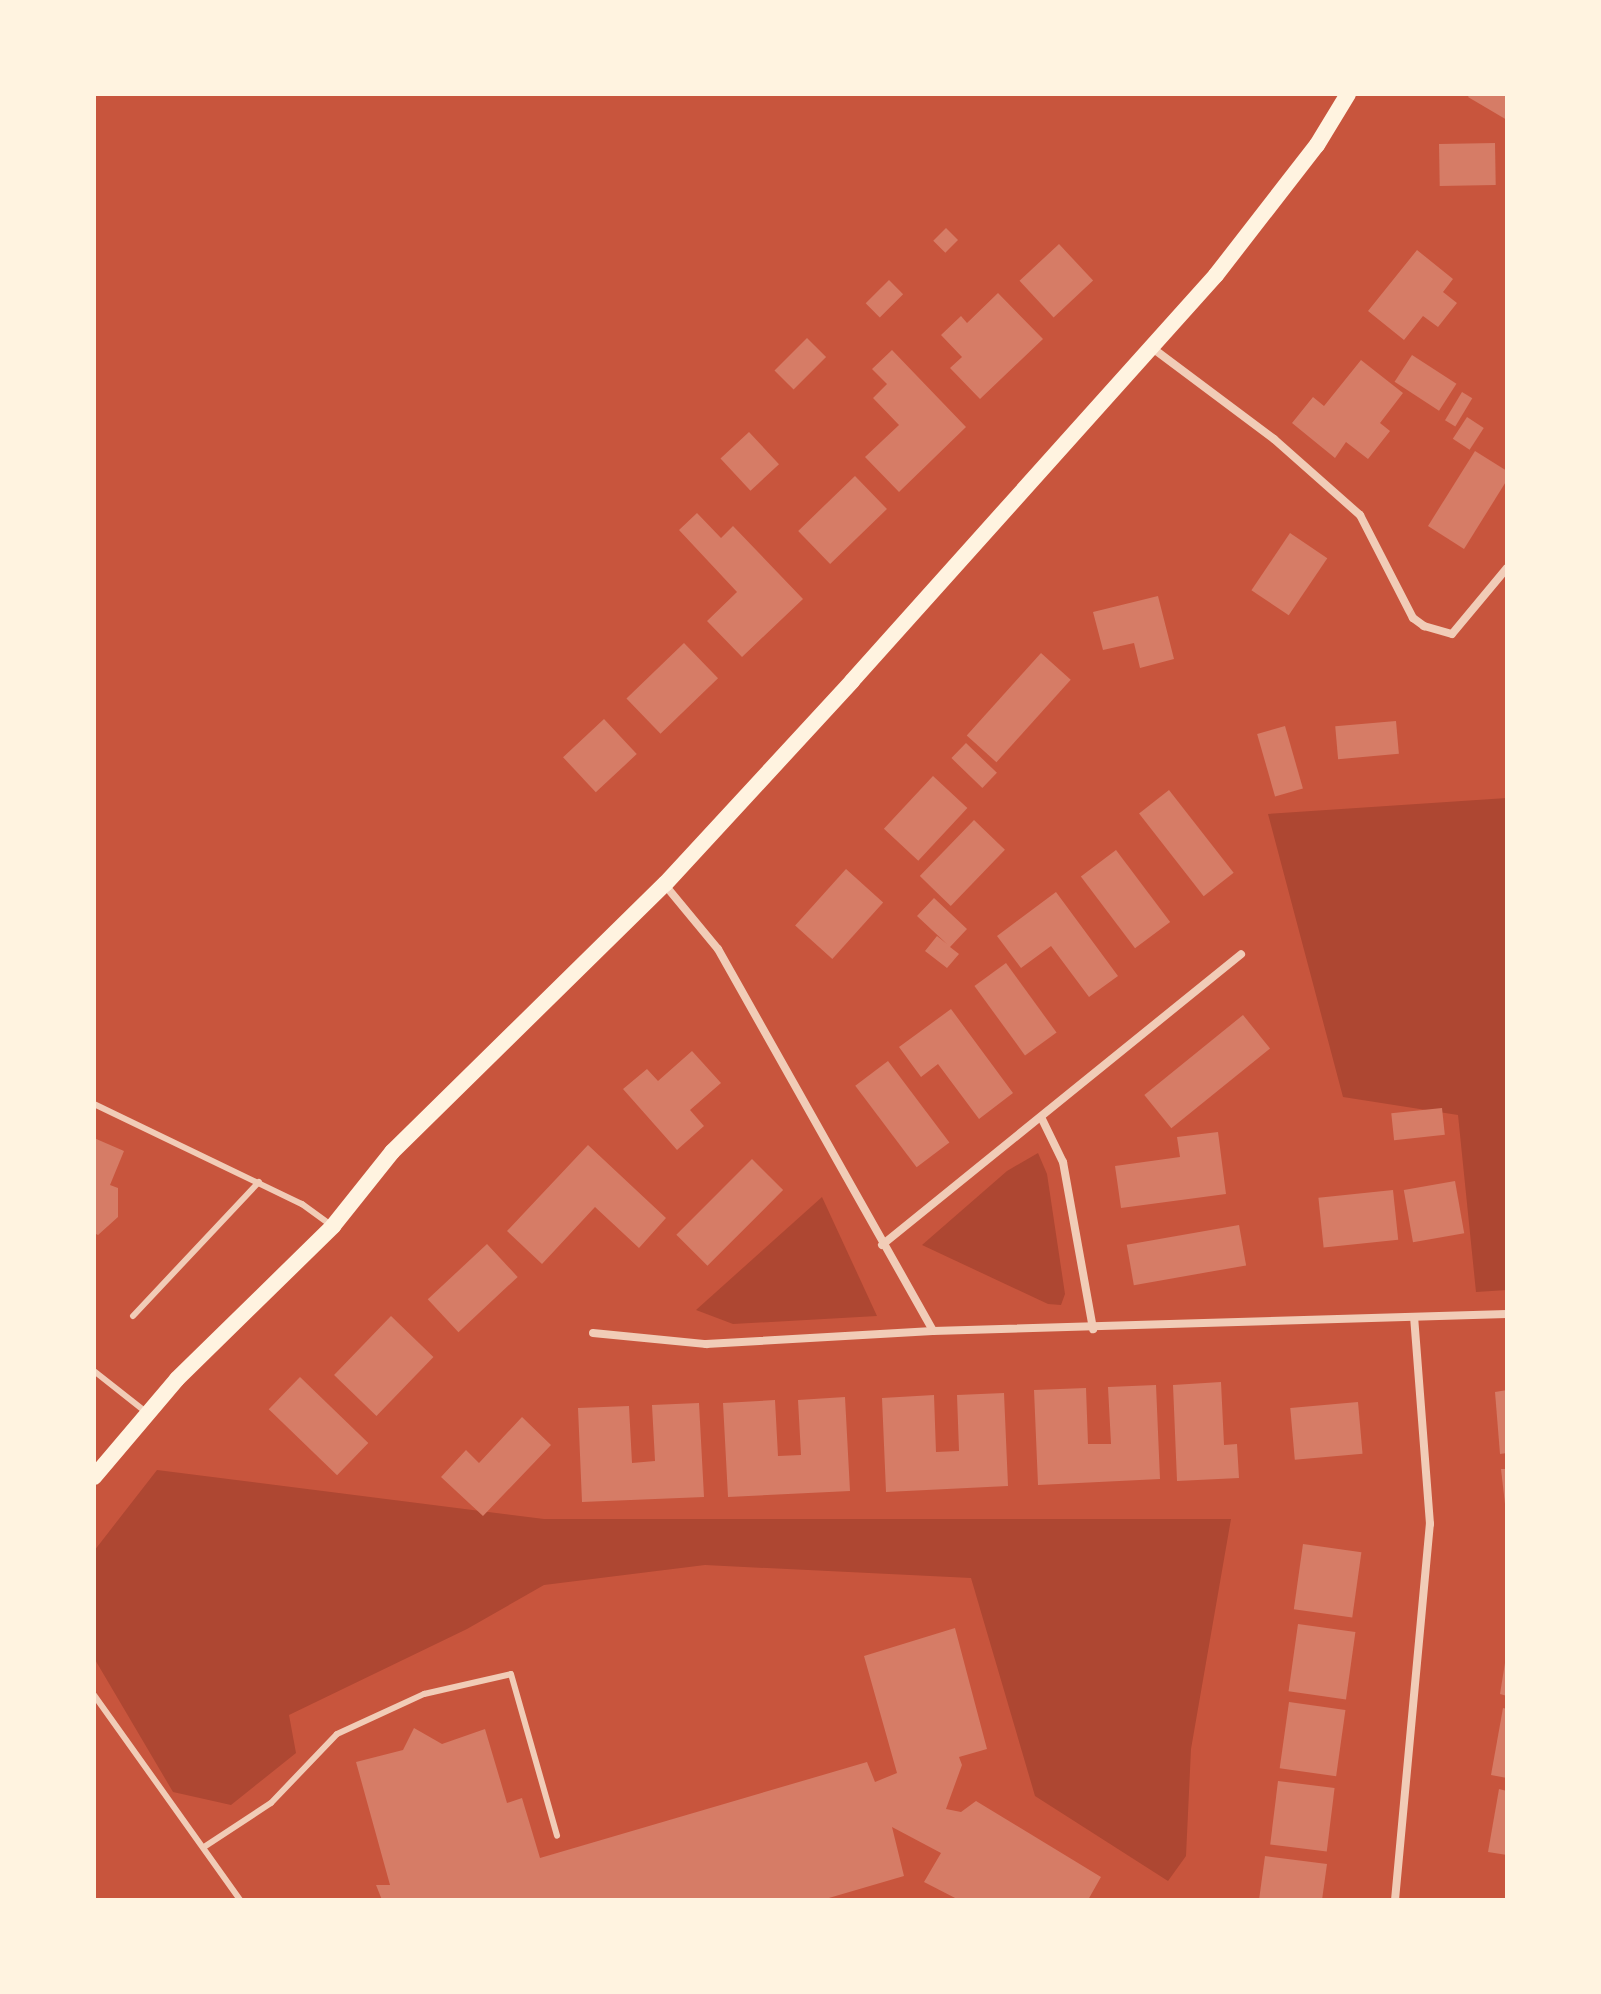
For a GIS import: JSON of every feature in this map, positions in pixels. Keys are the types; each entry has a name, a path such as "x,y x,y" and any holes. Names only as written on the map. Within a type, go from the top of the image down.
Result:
{"main road":[{"path":"94,1477 146,1412 333,1226 392,1152 665,884 1151,347 1262,217 1348,94"}],"street":[{"path":"1151,347 1274,439 1360,515 1413,618 1424,626 1452,634 1507,568"},
{"path":"665,884 718,949 933,1331"},
{"path":"882,1245 1042,1119 1241,954"},
{"path":"1042,1119 1063,1162 1093,1329"},
{"path":"593,1333 706,1344 933,1331 1093,1329 1507,1314"},
{"path":"1395,1900 1430,1524 1414,1318"}],"lane":[{"path":"94,1104 259,1182 333,1226"},
{"path":"133,1316 259,1182"},
{"path":"94,1371 146,1412"},
{"path":"204,1847 271,1803 337,1734 424,1694 511,1674 557,1836"},
{"path":"94,1695 240,1900"}],"shaded area":[{"path":"1507,798 1507,1290 1476,1292 1458,1115 1343,1097 1268,814"},
{"path":"1038,1153 1047,1174 1065,1294 1061,1305 1048,1304 922,1245 1007,1171"},
{"path":"822,1197 877,1316 733,1324 696,1310"},
{"path":"157,1470 544,1519 1231,1519 1191,1749 1186,1856 1168,1881 1035,1796 971,1578 705,1565 544,1585 467,1629 289,1715 296,1753 231,1805 173,1792 94,1658 94,1551"}],"building":[{"path":"1470,94 1507,94 1507,120 1468,97"},
{"path":"1495,143 1496,185 1440,186 1439,144"},
{"path":"946,228 958,240 945,253 933,241"},
{"path":"1059,244 1093,281 1054,317 1020,281"},
{"path":"1417,250 1453,279 1443,292 1457,303 1438,327 1423,316 1404,340 1368,311"},
{"path":"889,280 903,294 880,317 866,303"},
{"path":"998,293 1043,339 980,399 950,368 962,357 941,335 961,316 967,323"},
{"path":"807,338 826,357 794,390 774,371"},
{"path":"892,350 966,427 899,492 865,457 899,425 873,398 887,384 872,369"},
{"path":"1412,355 1456,384 1439,411 1395,382"},
{"path":"1361,360 1403,393 1380,423 1390,431 1368,459 1346,442 1335,458 1292,423 1313,397 1324,406"},
{"path":"1462,392 1472,398 1455,426 1445,420"},
{"path":"1467,417 1484,428 1470,450 1453,439"},
{"path":"749,432 779,464 750,491 720,459"},
{"path":"1475,451 1507,471 1507,480 1464,549 1428,526"},
{"path":"855,476 887,509 830,564 798,531"},
{"path":"697,513 721,538 733,526 803,599 742,657 707,621 737,592 679,530"},
{"path":"1290,533 1327,558 1289,615 1251,590"},
{"path":"1158,596 1174,659 1140,668 1134,643 1103,650 1093,612"},
{"path":"684,643 718,678 660,734 626,699"},
{"path":"1041,653 1071,680 996,762 967,735"},
{"path":"604,719 637,754 596,792 563,757"},
{"path":"1396,721 1399,754 1338,759 1335,726"},
{"path":"1285,726 1303,788 1275,796 1257,734"},
{"path":"966,743 997,773 982,788 951,758"},
{"path":"933,776 967,808 918,861 884,829"},
{"path":"1169,790 1234,873 1204,896 1139,813"},
{"path":"974,820 1005,850 951,906 920,876"},
{"path":"1116,850 1170,922 1135,948 1081,876"},
{"path":"846,869 883,902 832,959 795,925"},
{"path":"1056,892 1118,976 1089,997 1051,946 1021,968 997,936"},
{"path":"934,898 967,929 950,947 959,954 947,968 925,951 937,936 947,944 917,916"},
{"path":"1006,963 1057,1033 1025,1055 974,986"},
{"path":"951,1009 1013,1093 979,1119 938,1064 921,1077 899,1047"},
{"path":"1243,1015 1270,1048 1171,1128 1144,1095"},
{"path":"692,1051 721,1083 690,1110 704,1126 677,1150 623,1089 647,1069 658,1081"},
{"path":"888,1061 949,1142 917,1167 855,1086"},
{"path":"1442,1108 1445,1135 1394,1140 1391,1113"},
{"path":"1218,1132 1226,1194 1121,1208 1115,1166 1180,1157 1177,1137"},
{"path":"94,1138 124,1151 110,1185 118,1188 118,1217 98,1235 94,1233"},
{"path":"588,1145 666,1218 639,1248 595,1207 542,1264 507,1231"},
{"path":"752,1159 783,1190 707,1266 676,1235"},
{"path":"1455,1181 1464,1233 1413,1242 1404,1190"},
{"path":"1393,1190 1398,1240 1324,1248 1318,1198"},
{"path":"1239,1225 1246,1265 1134,1285 1127,1245"},
{"path":"487,1244 518,1277 458,1332 428,1299"},
{"path":"391,1316 433,1357 376,1416 334,1375"},
{"path":"300,1377 368,1443 337,1475 269,1409"},
{"path":"1221,1382 1224,1445 1237,1444 1239,1478 1177,1481 1173,1385"},
{"path":"1156,1385 1160,1479 1038,1485 1034,1390 1086,1388 1088,1444 1111,1444 1108,1387"},
{"path":"1507,1390 1507,1453 1500,1454 1495,1392"},
{"path":"1004,1393 1008,1486 886,1492 882,1398 934,1395 936,1452 959,1451 957,1395"},
{"path":"845,1397 850,1491 728,1497 723,1403 775,1400 778,1456 801,1455 798,1400"},
{"path":"1358,1402 1363,1454 1295,1460 1290,1408"},
{"path":"699,1403 704,1497 582,1502 578,1408 629,1406 632,1463 655,1461 652,1405"},
{"path":"522,1417 551,1445 483,1516 441,1477 466,1450 479,1463"},
{"path":"1501,1469 1507,1469 1507,1504 1505,1504"},
{"path":"1303,1544 1361,1552 1352,1618 1294,1609"},
{"path":"1298,1624 1355,1632 1346,1699 1289,1691"},
{"path":"955,1628 987,1749 959,1757 962,1765 946,1809 961,1812 976,1801 1101,1877 1088,1900 959,1900 924,1882 941,1853 892,1827 904,1876 822,1900 382,1900 376,1885 390,1885 356,1762 403,1750 414,1728 442,1744 485,1729 507,1803 522,1798 540,1858 867,1762 875,1782 897,1773 864,1656"},
{"path":"1507,1664 1507,1696 1500,1694"},
{"path":"1289,1702 1345,1710 1336,1776 1280,1768"},
{"path":"1503,1708 1507,1709 1507,1778 1491,1775"},
{"path":"1278,1781 1335,1788 1327,1851 1270,1845"},
{"path":"1499,1789 1507,1791 1507,1855 1488,1852"},
{"path":"1265,1856 1327,1864 1322,1900 1259,1900"}]}
